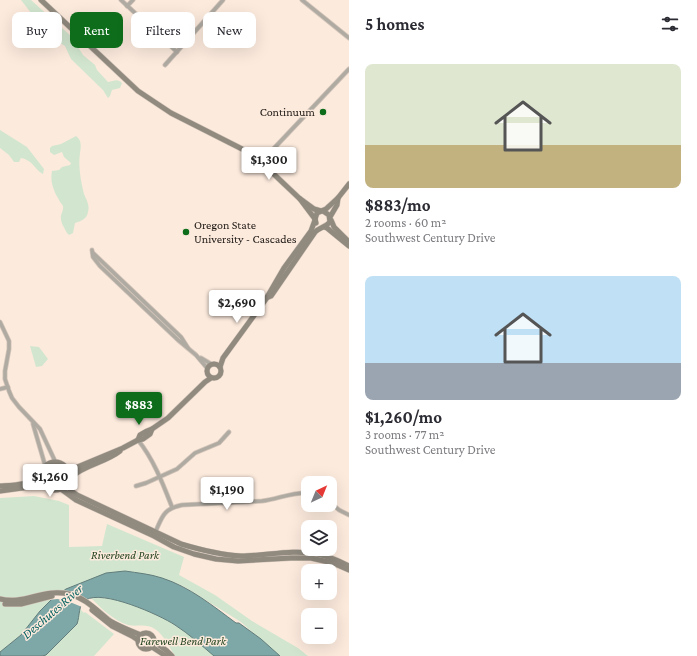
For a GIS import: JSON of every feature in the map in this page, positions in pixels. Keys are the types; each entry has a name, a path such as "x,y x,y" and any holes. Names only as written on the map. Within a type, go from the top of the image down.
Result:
{"main road":[{"path":"41,0 138,91 171,113 239,147 261,162 299,198 314,209 328,213 334,227 349,242"},
{"path":"209,376 216,378 219,376 223,358 266,299 284,268 310,231 317,213 322,211 338,198 349,184"},
{"path":"299,198 317,225 330,231 349,246"},
{"path":"266,299 271,296 314,232 328,224 337,205 338,198"},
{"path":"291,266 298,253 297,250"},
{"path":"0,486 35,480 40,476 42,468 45,465 55,461 60,462 67,468 75,468 143,439 205,382 209,376 211,365 223,358"},
{"path":"211,365 220,367"},
{"path":"40,476 44,485 52,490 61,489 77,473 112,457 123,448"},
{"path":"67,468 70,490 77,495 155,534 174,547 194,554 216,559 238,561 311,558 333,563 349,570"},
{"path":"0,491 44,485"},
{"path":"61,489 76,500 155,534 181,544 216,554 241,556 286,553 316,554 349,566"},
{"path":"0,599 13,601 52,592 70,594 90,604 108,621 141,635"},
{"path":"0,603 12,605 52,596 69,598 83,603 138,640 142,648 147,649 152,647 155,642"},
{"path":"138,640 143,633 149,633 153,636 155,642 172,656"},
{"path":"152,647 166,656"}],"street":[{"path":"122,0 177,52"},
{"path":"127,6 133,0"},
{"path":"165,65 222,0"},
{"path":"302,0 307,1 349,38"},
{"path":"261,162 349,69"},
{"path":"92,251 93,257 100,266 178,340 211,365"},
{"path":"0,322 9,341 5,379 12,398 40,429 55,461"},
{"path":"0,389 8,387"},
{"path":"33,423 45,465"},
{"path":"136,486 146,483 177,468 194,453 219,443 229,432"},
{"path":"138,440 146,450 172,507"},
{"path":"155,534 161,518 165,512 172,507 182,505 273,500 292,494 301,493"},
{"path":"337,508 349,515"}],"green space":[{"path":"21,0 31,0 44,12 30,12"},
{"path":"62,28 70,35 70,48 79,48 83,55 95,65 97,70 108,82 117,80 120,81 122,83 120,88 112,90 108,98 103,90 71,59 65,46 62,44"},
{"path":"0,130 27,147 44,169 43,174 25,159 21,158 19,162 14,162 9,155 0,148"},
{"path":"76,136 81,144 79,158 80,174 88,209 85,218 75,223 73,233 69,235 62,222 61,217 63,206 53,188 51,174 52,171 59,170 62,167 70,165 71,163 64,157 62,152 54,155 50,152 50,148"},
{"path":"30,346 39,347 48,359 42,366 36,367"},
{"name":"Riverbend Park","path":"34,496 59,501 69,505 69,547 102,546 107,524 184,557 179,575 215,595 252,621 298,648 308,656 278,656 241,622 183,586 169,581 66,589 51,600 21,635 0,652 0,498"},
{"name":"Farewell Bend Park","path":"97,593 156,612 225,656 175,656 164,638 152,627 131,626 123,623 108,614 91,598 88,598"},
{"name":"Farewell Bend Park","path":"79,608 114,634 94,656 37,656"}],"water":[{"name":"Deschutes River","path":"125,571 157,577 182,586 236,623 239,623 261,639 280,656 214,656 180,628 157,615 117,600 94,598 83,602 80,607 77,624 46,655 0,656 0,652 21,635 40,611 51,600 66,589 106,573"}],"pier":[{"path":"61,590 75,593 89,600 86,601 82,607 65,600 49,600"}],"place":[{"name":"Continuum","path":"323,112"},
{"name":"Oregon State University - Cascades","path":"186,232"}]}
